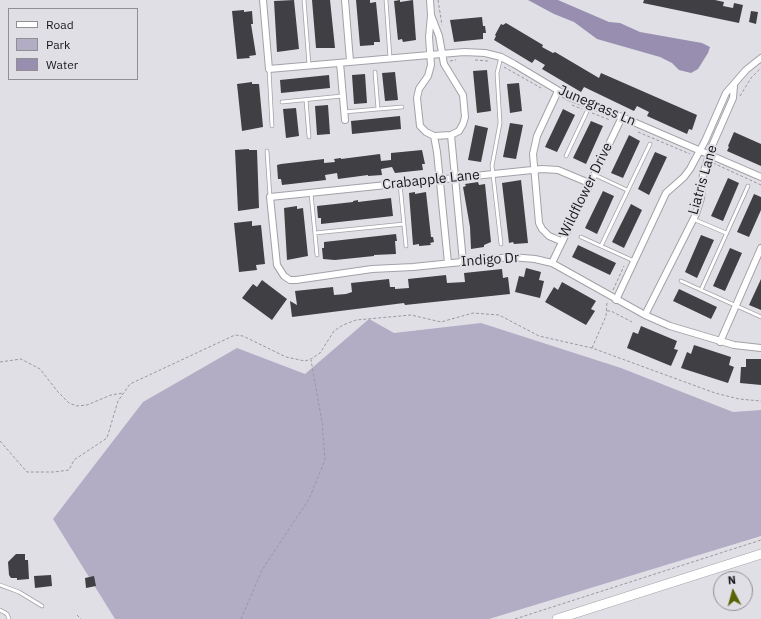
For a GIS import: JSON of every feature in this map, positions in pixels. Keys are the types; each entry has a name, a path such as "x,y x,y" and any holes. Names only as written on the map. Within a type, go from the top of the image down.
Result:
{"main road":[{"path":"557,619 761,554"}],"street":[{"path":"263,0 269,69"},
{"path":"345,0 350,61"},
{"path":"430,0 431,15 429,37 432,65 428,76 419,89 417,98 420,126 426,132 434,136 451,134 459,131 465,117 463,95 460,87 450,75 442,54 439,36 431,15"},
{"name":"Junegrass Ln","path":"269,69 350,61 474,52 500,57 558,91 761,177"},
{"name":"Liatris Lane","path":"616,300 666,193 684,177 700,150 726,93 734,86 746,70 761,58"},
{"path":"340,62 345,120"},
{"name":"Liatris Lane","path":"645,315 699,206 701,180 709,154 732,98 734,86"},
{"path":"558,91 537,136 534,154 534,170 539,223 542,230 549,236 561,241"},
{"name":"Wildflower Drive","path":"552,263 561,241 622,117"},
{"path":"451,134 463,262"},
{"path":"434,136 441,180 448,263"},
{"name":"Crabapple Lane","path":"270,196 534,170 558,170 589,183"},
{"name":"Indigo Dr","path":"270,196 277,265 279,271 290,280 357,270 413,267 523,257 552,263 616,300 670,326 720,342 761,348"},
{"path":"720,342 761,248"}],"lane":[{"path":"304,0 309,65"},
{"path":"386,0 390,58"},
{"path":"500,57 496,73 501,116 492,160 500,244"},
{"path":"269,69 272,126"},
{"path":"375,72 378,109"},
{"path":"282,102 342,96"},
{"path":"306,100 309,137"},
{"path":"566,156 590,105"},
{"path":"344,112 402,107"},
{"path":"600,246 650,144"},
{"path":"267,151 270,196"},
{"path":"594,174 627,190"},
{"path":"400,183 406,246"},
{"path":"701,290 748,186"},
{"path":"311,193 317,255"},
{"path":"693,218 726,233"},
{"path":"315,233 404,224"},
{"path":"581,237 634,261"},
{"path":"681,281 761,317"},
{"path":"0,584 19,592 42,606"},
{"path":"0,610 8,614 9,619"}],"path":[{"path":"606,311 611,311 632,322"},
{"path":"0,441 27,472 54,472 69,470 74,460 107,438 118,401 130,384 235,335 243,336 286,358 305,361 320,353 334,331 350,322 411,315 441,322 473,313 491,313 506,317 522,328 539,336 592,348 715,393 740,399 761,401"},
{"path":"0,362 21,359 40,369 58,392 69,403 77,406 87,406 111,395 124,393"},
{"path":"241,619 262,570 309,499 325,460 322,422 311,359"},
{"path":"515,619 761,540"},
{"path":"77,615 81,619"}],"green space":[{"path":"369,319 394,333 481,323 621,368 733,412 761,410 761,536 489,619 115,619 53,519 143,402 237,348 305,374"}],"water":[{"path":"528,0 558,0 609,22 620,23 640,32 702,43 710,47 698,69 691,73 679,70 672,63 660,57 597,39 574,22 554,14"}],"building":[{"path":"294,0 299,49 277,52 274,1"},
{"path":"312,0 330,0 335,48 316,48"},
{"path":"356,0 370,0 370,3 376,2 380,42 374,42 374,45 360,46"},
{"path":"400,0 400,2 413,0 416,40 403,42 402,39 398,40 394,1"},
{"path":"644,0 715,0 724,2 723,6 733,8 734,3 743,5 739,23 643,3"},
{"path":"244,10 244,12 252,11 253,24 251,24 256,55 249,56 250,58 237,59 232,11"},
{"path":"751,11 758,12 756,24 749,22"},
{"path":"482,17 483,26 485,26 486,33 483,33 483,39 454,42 450,20"},
{"path":"506,23 543,45 542,47 553,53 555,52 599,78 601,73 697,115 692,130 689,129 687,134 647,116 649,112 637,106 634,111 584,87 581,92 542,69 545,65 535,59 532,63 494,40 501,24 503,25"},
{"path":"487,70 491,111 477,113 473,71"},
{"path":"395,72 398,100 385,101 382,73"},
{"path":"365,74 367,103 354,104 352,75"},
{"path":"329,75 330,88 281,93 280,80"},
{"path":"252,82 252,84 259,84 263,127 242,131 237,84"},
{"path":"519,83 522,111 510,113 507,84"},
{"path":"328,105 330,134 317,135 315,106"},
{"path":"296,108 299,136 286,138 283,109"},
{"path":"563,109 575,115 557,152 545,147"},
{"path":"400,116 401,129 352,134 351,121"},
{"path":"591,121 603,126 586,164 573,158"},
{"path":"510,123 523,125 516,159 503,157"},
{"path":"475,125 488,128 481,162 468,160"},
{"path":"734,132 761,144 761,166 727,151"},
{"path":"629,135 640,141 623,178 611,173"},
{"path":"235,150 257,150 259,208 238,211"},
{"path":"422,150 425,164 422,164 423,170 395,173 392,167 381,169 382,175 368,175 338,179 337,173 325,175 326,180 282,185 281,179 278,179 277,165 281,164 324,159 324,163 335,162 334,159 380,154 381,161 391,160 391,153"},
{"path":"655,152 667,157 649,195 638,189"},
{"path":"728,178 739,183 723,221 711,216"},
{"path":"521,180 528,243 514,244 513,242 509,243 502,183"},
{"path":"478,182 479,185 485,184 491,242 484,245 484,247 471,249 470,227 463,187 466,186 465,184"},
{"path":"603,191 614,196 597,234 585,228"},
{"path":"415,192 415,194 426,192 431,237 433,237 434,242 430,243 431,245 413,245 409,193"},
{"path":"754,194 761,197 761,210 749,237 737,232"},
{"path":"391,198 393,216 321,224 321,218 318,218 317,206 353,202 358,200 358,202"},
{"path":"631,204 642,210 624,248 612,242"},
{"path":"297,206 297,209 303,208 308,256 287,260 284,208"},
{"path":"252,221 252,226 261,225 265,264 256,265 257,270 239,272 234,223"},
{"path":"396,234 396,254 335,260 323,259 322,248 324,248 324,242"},
{"path":"701,235 714,240 697,278 685,272"},
{"path":"578,245 616,263 610,275 572,257"},
{"path":"730,248 742,253 725,291 713,286"},
{"path":"526,268 541,272 539,280 544,281 540,298 515,292 519,276 524,277"},
{"path":"502,269 503,278 508,277 510,294 405,305 404,303 292,317 290,301 297,305 295,291 333,287 334,295 346,294 352,292 351,283 389,279 390,287 395,287 395,289 409,288 408,279 446,275 447,283 465,282 464,273"},
{"path":"761,279 761,310 749,305"},
{"path":"262,280 287,299 272,320 242,298 253,284 257,287"},
{"path":"562,282 596,301 591,309 595,311 586,325 545,302 554,287 558,290"},
{"path":"679,289 717,307 711,319 673,301"},
{"path":"641,326 677,341 674,349 678,350 671,366 627,348 633,332 638,334"},
{"path":"694,345 731,357 729,365 734,367 728,383 681,368 687,352 691,354"},
{"path":"746,359 761,359 761,385 740,383 741,367 746,367"},
{"path":"16,554 25,554 25,560 28,560 29,579 17,580 17,578 11,578 9,575 8,562"},
{"path":"51,575 52,586 35,588 34,576"},
{"path":"94,576 96,586 86,588 85,578"}]}
